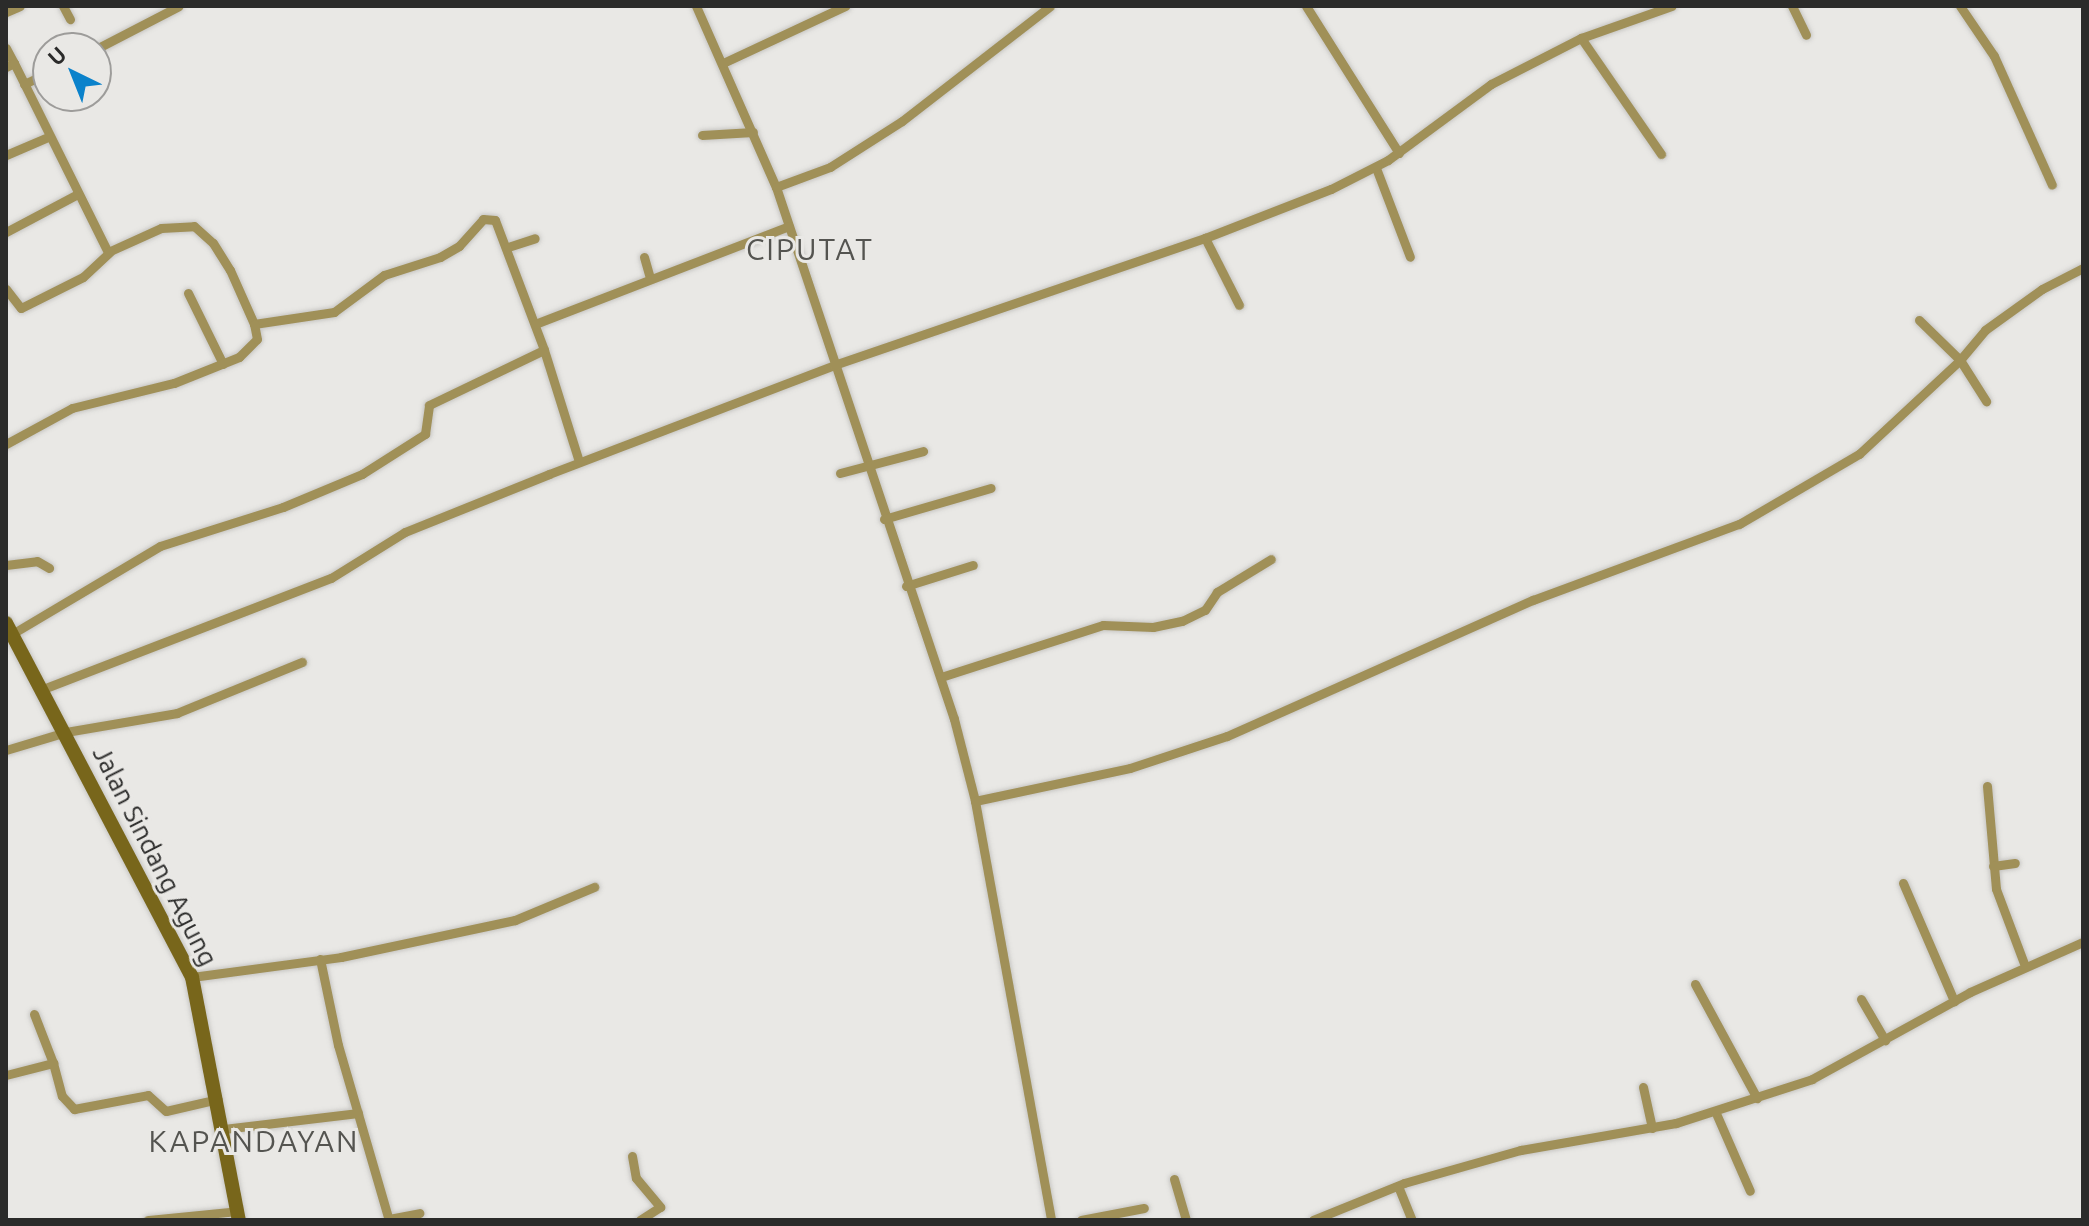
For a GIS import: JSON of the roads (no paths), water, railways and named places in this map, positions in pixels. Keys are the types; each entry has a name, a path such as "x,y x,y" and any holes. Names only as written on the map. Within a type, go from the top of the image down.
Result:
{"main road":[{"name":"Jalan Sindang Agung","path":"9,628 192,977 224,1129 238,1215"}],"street":[{"path":"6,12 20,6"},
{"path":"63,6 70,19"},
{"path":"112,41 179,6"},
{"path":"696,6 776,187 906,586 941,677 975,801 1051,1220"},
{"path":"723,63 845,6"},
{"path":"776,187 830,167 902,121 1050,6"},
{"path":"1306,6 1399,153"},
{"path":"43,689 331,578 405,532 579,462 834,365 1205,238 1376,168 1491,84 1581,38 1672,6"},
{"path":"1792,6 1806,35"},
{"path":"1960,6 1994,56 2052,185"},
{"path":"1581,38 1661,154"},
{"path":"6,48 10,65 24,84 76,195 110,252"},
{"path":"24,84 32,80"},
{"path":"702,135 753,132"},
{"path":"6,155 48,137"},
{"path":"1376,168 1410,257"},
{"path":"6,232 76,195"},
{"path":"254,324 334,312 391,271 459,246 483,219 495,220 508,247 535,324 579,462"},
{"path":"6,289 21,308 83,277 110,252 161,228 194,226 213,243 230,270 258,336 250,351 223,364 174,383 72,408 6,444"},
{"path":"535,324 789,226"},
{"path":"508,247 535,238"},
{"path":"1205,238 1239,305"},
{"path":"644,257 650,278"},
{"path":"975,801 1130,768 1227,736 1533,600 1715,535 1859,454 2012,308 2083,268"},
{"path":"188,293 223,364"},
{"path":"1919,320 1960,360 1986,401"},
{"path":"9,628 160,546 283,507 362,474 425,434 429,405 544,350"},
{"path":"840,473 923,451"},
{"path":"884,519 991,488"},
{"path":"941,677 1103,625 1153,627 1182,621 1201,613 1217,592 1271,559"},
{"path":"6,565 37,561 49,568"},
{"path":"906,586 973,565"},
{"path":"6,750 66,732 177,713 302,662"},
{"path":"1987,786 1993,866 2001,911 2025,966"},
{"path":"1993,866 2015,863"},
{"path":"1903,883 1954,1001"},
{"path":"192,977 320,959 515,920 594,887"},
{"path":"1313,1220 1398,1186 1521,1150 1652,1128 1812,1079 1954,1001 2083,942"},
{"path":"320,959 358,1113 389,1219 419,1213"},
{"path":"1695,984 1757,1098"},
{"path":"1861,999 1885,1040"},
{"path":"34,1014 62,1096 74,1109 148,1095 166,1111 218,1099"},
{"path":"6,1075 53,1063"},
{"path":"1643,1087 1652,1128"},
{"path":"1715,1111 1750,1191"},
{"path":"224,1129 358,1113"},
{"path":"632,1156 636,1178 660,1207 640,1220"},
{"path":"1174,1179 1186,1220"},
{"path":"1398,1186 1412,1220"},
{"path":"1081,1220 1144,1208"},
{"path":"148,1220 238,1215"}],"district":[{"name":"CIPUTAT","path":"810,249"},
{"name":"KAPANDAYAN","path":"254,1141"}]}
